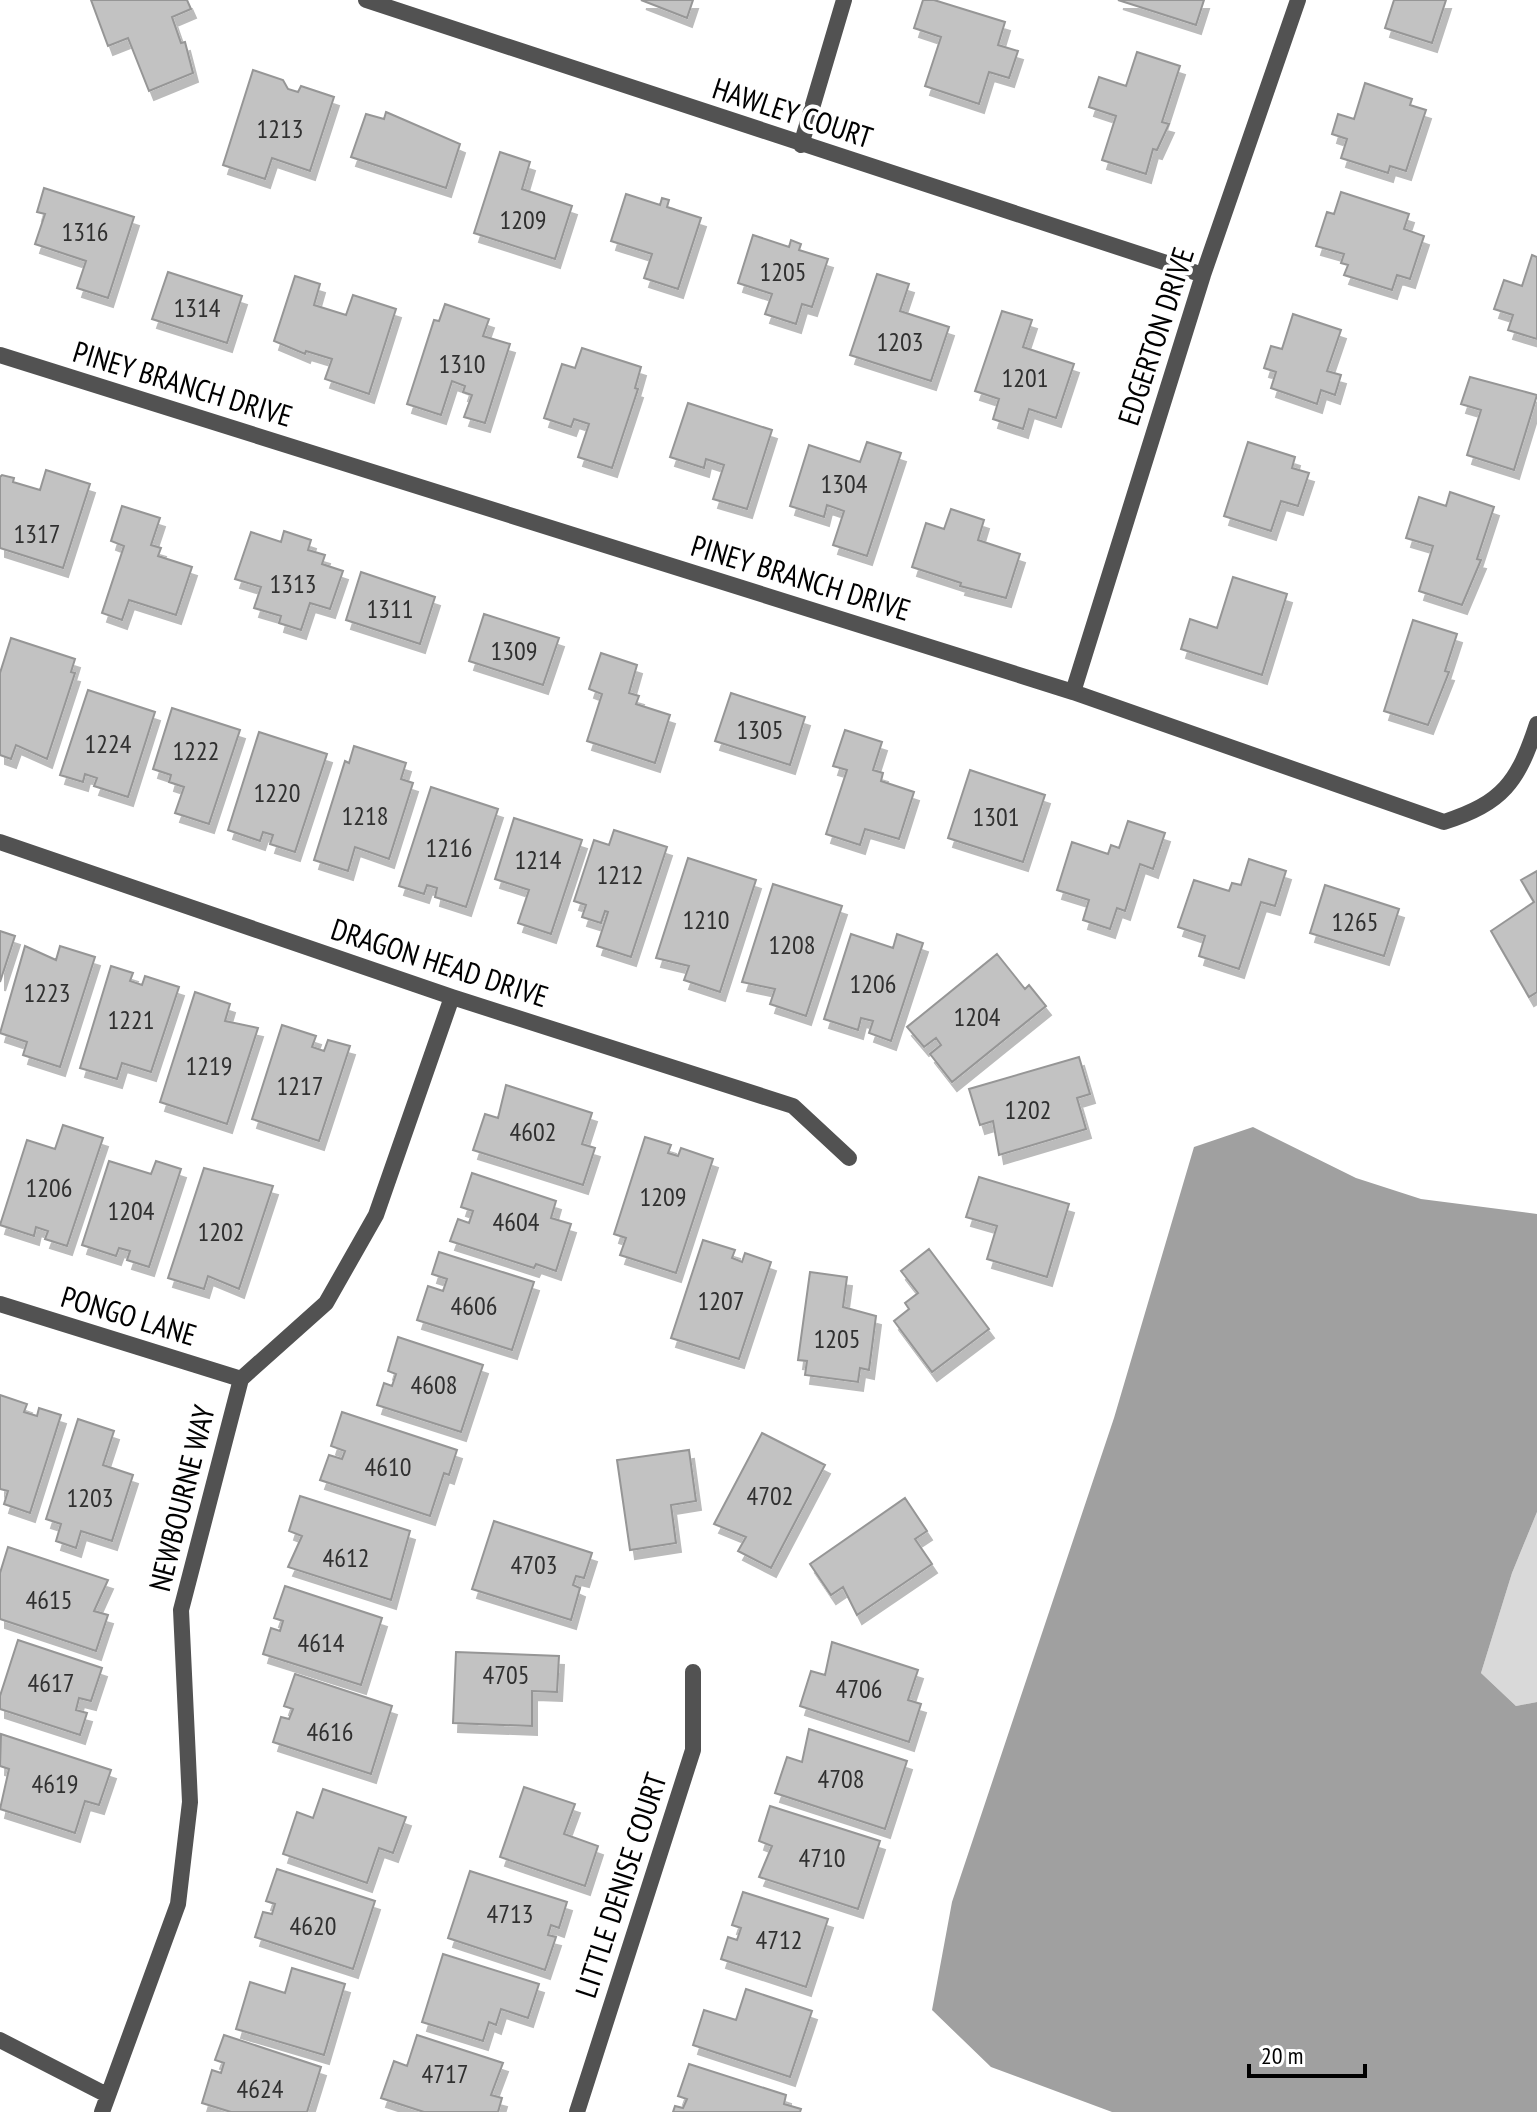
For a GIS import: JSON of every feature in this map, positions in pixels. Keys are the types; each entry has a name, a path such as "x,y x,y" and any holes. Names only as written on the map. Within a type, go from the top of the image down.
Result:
{"street":[{"name":"HAWLEY COURT","path":"366,0 1203,275"},
{"path":"801,145 844,0"},
{"name":"EDGERTON DRIVE","path":"1073,692 1203,275 1298,0"},
{"name":"PINEY BRANCH DRIVE","path":"0,355 1073,692 1444,822 1484,809 1523,766 1537,724"},
{"name":"DRAGON HEAD DRIVE","path":"0,842 452,997 793,1106 849,1158"},
{"name":"NEWBOURNE WAY","path":"102,2112 178,1904 190,1802 181,1610 241,1379 326,1303 376,1215 452,997"},
{"name":"PONGO LANE","path":"0,1304 241,1379"},
{"name":"LITTLE DENISE COURT","path":"577,2112 693,1750 693,1672"},
{"path":"0,2040 107,2095"}],"shaded area":[{"path":"1253,1127 1356,1178 1421,1199 1537,1214 1537,1512 1512,1573 1481,1673 1516,1706 1537,1702 1537,2112 1112,2112 991,2067 932,2010 952,1902 1114,1418 1194,1147"},
{"path":"1537,1512 1537,1702 1516,1706 1481,1673 1512,1573"}],"building":[{"path":"91,0 187,0 191,9 172,17 181,43 185,42 193,73 149,91 128,38 108,46"},
{"path":"641,0 693,0 687,18"},
{"path":"923,0 934,0 1005,22 998,45 1018,51 1009,78 989,72 979,104 925,86 941,37 914,28"},
{"path":"1118,0 1204,0 1196,25"},
{"path":"1394,0 1446,0 1432,43 1385,28"},
{"path":"1137,52 1180,66 1162,122 1169,124 1157,150 1153,149 1146,174 1102,160 1116,116 1089,107 1099,77 1126,86"},
{"path":"253,70 283,80 288,89 298,92 301,86 334,97 310,171 272,158 265,179 223,165"},
{"path":"1365,83 1412,99 1410,105 1426,110 1406,171 1390,166 1388,173 1341,158 1347,139 1332,134 1338,114 1354,119"},
{"path":"386,112 460,144 446,188 351,157 366,114 384,119"},
{"path":"500,152 530,162 522,189 572,206 555,259 474,233"},
{"path":"44,188 134,217 108,298 77,288 86,261 35,244 45,214 37,212"},
{"path":"1341,192 1409,214 1404,229 1424,236 1410,279 1397,275 1392,290 1344,275 1348,265 1341,263 1344,254 1316,246 1327,212 1334,214"},
{"path":"626,194 660,205 662,198 669,200 667,207 701,218 678,289 644,278 652,254 611,241"},
{"path":"753,235 789,247 791,240 801,244 799,250 828,259 812,307 802,304 796,324 765,314 772,294 738,283"},
{"path":"1532,255 1537,257 1537,339 1508,330 1513,315 1494,309 1504,280 1522,286"},
{"path":"168,272 242,296 227,343 152,319"},
{"path":"877,274 909,284 900,311 949,327 931,381 850,355"},
{"path":"295,276 320,284 314,305 346,315 353,295 396,309 369,394 325,379 332,359 306,351 305,354 274,341"},
{"path":"445,304 489,319 483,336 510,344 485,423 464,417 472,395 463,392 465,386 452,381 441,415 407,404 434,320 439,321"},
{"path":"1002,311 1032,320 1023,347 1074,364 1056,418 1029,409 1023,429 993,419 999,399 975,391"},
{"path":"1293,314 1341,330 1327,371 1341,375 1335,395 1321,390 1317,404 1271,388 1276,372 1264,368 1271,346 1282,349"},
{"path":"582,348 641,367 635,388 638,389 612,468 578,457 589,424 574,419 571,427 544,418 562,364 575,368"},
{"path":"1470,377 1537,395 1514,470 1467,455 1481,410 1461,404"},
{"path":"688,403 772,430 747,509 713,499 724,465 706,459 704,468 670,457"},
{"path":"867,442 901,453 867,556 833,545 844,511 827,505 824,517 790,506 809,445 860,462"},
{"path":"1248,442 1295,457 1292,468 1309,473 1298,506 1281,501 1271,531 1224,516"},
{"path":"46,470 90,484 63,568 0,548 0,477 14,478 13,482 40,490"},
{"path":"1450,492 1494,507 1477,559 1481,560 1462,605 1419,591 1433,546 1406,538 1419,497 1446,506"},
{"path":"122,506 160,518 151,545 161,548 158,556 192,567 176,615 129,600 122,620 102,613 124,546 111,541"},
{"path":"951,509 984,520 978,540 1020,554 1006,598 960,586 961,583 912,567 926,523 944,529"},
{"path":"284,531 311,540 308,550 325,555 322,564 343,571 330,609 310,603 301,630 279,623 281,616 254,608 261,587 235,579 251,532 281,542"},
{"path":"361,572 435,597 420,644 346,620"},
{"path":"1233,577 1287,594 1262,675 1181,649 1190,619 1217,628"},
{"path":"484,614 559,638 543,685 469,661"},
{"path":"1413,620 1457,634 1445,671 1449,672 1428,725 1384,711"},
{"path":"11,638 75,659 71,672 75,673 47,759 16,745 11,759 0,755 0,673"},
{"path":"601,653 637,665 629,693 639,696 636,704 670,715 655,763 587,741 602,694 589,689"},
{"path":"88,690 155,712 128,797 94,786 97,778 85,774 83,782 60,775"},
{"path":"731,693 805,717 790,765 715,741"},
{"path":"172,708 240,730 209,824 175,813 184,787 169,782 171,775 153,769"},
{"path":"845,730 882,742 873,770 883,773 881,781 914,792 899,839 865,829 860,845 826,834 847,770 833,766"},
{"path":"259,732 327,754 295,852 270,844 273,835 263,832 260,841 228,830"},
{"path":"354,746 406,763 401,779 413,783 389,859 355,847 348,871 314,860 345,761 349,763"},
{"path":"970,770 1045,795 1023,862 948,838"},
{"path":"431,787 498,809 466,907 435,897 437,888 427,885 424,894 399,886"},
{"path":"514,818 582,840 551,934 518,923 529,890 495,879"},
{"path":"1128,821 1165,833 1153,869 1140,864 1125,911 1117,908 1110,929 1083,920 1089,900 1057,890 1072,842 1108,854 1111,845 1119,848"},
{"path":"614,830 667,847 631,957 597,946 608,912 605,911 601,923 582,917 586,905 574,901 594,840 609,845"},
{"path":"688,858 756,880 720,992 684,980 689,966 656,958"},
{"path":"1249,859 1286,871 1275,906 1261,902 1239,969 1199,956 1205,936 1178,927 1194,880 1229,891 1232,883 1241,885"},
{"path":"1537,871 1537,992 1529,997 1491,931 1534,902 1521,880"},
{"path":"773,884 842,906 806,1016 770,1004 775,989 742,982"},
{"path":"1325,885 1399,909 1384,956 1310,933"},
{"path":"0,931 15,936 0,982"},
{"path":"851,934 893,948 897,934 923,943 891,1041 869,1033 873,1021 861,1018 858,1030 824,1019"},
{"path":"25,946 56,960 60,946 95,957 60,1067 23,1055 27,1042 0,1033"},
{"path":"997,954 1025,989 1029,985 1046,1006 952,1082 930,1054 941,1045 936,1038 924,1047 907,1027"},
{"path":"111,966 133,973 130,981 142,985 145,976 179,987 151,1072 122,1063 117,1079 80,1068"},
{"path":"195,992 230,1004 225,1021 258,1028 227,1124 160,1102"},
{"path":"282,1025 316,1036 312,1047 324,1051 328,1040 350,1046 319,1141 252,1119"},
{"path":"1079,1057 1090,1094 1077,1098 1086,1129 999,1155 993,1121 980,1125 969,1089"},
{"path":"506,1085 592,1113 582,1144 595,1148 583,1185 473,1150 485,1114 498,1118"},
{"path":"63,1125 103,1138 67,1246 45,1239 48,1231 36,1227 34,1236 0,1225 27,1140 55,1149"},
{"path":"645,1137 671,1145 668,1153 678,1156 681,1148 713,1159 676,1273 620,1255 626,1238 614,1234"},
{"path":"109,1161 151,1174 156,1161 181,1169 149,1267 127,1260 130,1251 119,1248 116,1256 82,1245"},
{"path":"204,1168 273,1186 239,1289 208,1276 204,1289 168,1278"},
{"path":"472,1173 556,1201 551,1218 571,1224 556,1271 536,1264 534,1268 450,1241 458,1219 469,1223 473,1211 461,1207"},
{"path":"979,1177 1069,1204 1047,1277 987,1259 997,1226 966,1217"},
{"path":"703,1240 735,1250 732,1258 742,1262 745,1253 771,1262 739,1359 671,1338"},
{"path":"929,1249 989,1329 932,1372 894,1321 909,1309 905,1303 918,1293 901,1271"},
{"path":"439,1252 534,1282 512,1350 417,1320 428,1286 443,1291 447,1279 432,1274"},
{"path":"810,1272 847,1277 843,1307 876,1316 869,1370 860,1368 858,1382 805,1375 807,1361 798,1360"},
{"path":"398,1337 483,1365 461,1432 377,1405 384,1383 392,1386 396,1374 388,1371"},
{"path":"0,1395 27,1404 24,1412 37,1416 39,1408 61,1415 30,1513 4,1504 8,1491 0,1489"},
{"path":"342,1412 457,1450 449,1475 444,1473 430,1516 320,1480 329,1455 342,1459 345,1451 331,1446"},
{"path":"78,1419 114,1431 103,1465 133,1475 112,1541 81,1531 76,1548 56,1541 61,1524 46,1519"},
{"path":"762,1433 825,1465 771,1568 738,1551 746,1537 714,1524"},
{"path":"689,1450 696,1501 671,1505 676,1543 630,1550 617,1460"},
{"path":"300,1496 410,1531 391,1600 288,1567 302,1536 289,1531"},
{"path":"905,1498 927,1531 915,1539 932,1564 857,1615 843,1587 831,1595 810,1564"},
{"path":"494,1521 592,1553 584,1578 576,1576 573,1585 580,1588 571,1620 472,1589"},
{"path":"8,1547 108,1580 94,1611 108,1615 96,1651 0,1619 0,1573"},
{"path":"285,1586 382,1618 361,1685 263,1654 271,1628 280,1631 283,1621 274,1618"},
{"path":"18,1640 102,1668 91,1701 79,1698 76,1710 87,1713 80,1735 0,1709 0,1696"},
{"path":"832,1642 918,1670 908,1700 921,1704 909,1742 800,1706 811,1671 825,1675"},
{"path":"456,1652 559,1656 557,1692 532,1691 532,1726 453,1723"},
{"path":"295,1674 392,1706 371,1774 273,1742 281,1717 289,1719 293,1709 284,1706"},
{"path":"809,1729 907,1761 885,1829 775,1793 787,1757 802,1762"},
{"path":"1,1734 111,1770 99,1805 85,1801 75,1833 0,1809 9,1769 0,1766"},
{"path":"524,1787 575,1804 564,1834 598,1846 585,1886 500,1857"},
{"path":"323,1789 406,1817 393,1853 379,1848 367,1883 283,1854 297,1812 313,1818"},
{"path":"770,1806 880,1841 858,1909 759,1877 772,1846 759,1841"},
{"path":"277,1869 375,1901 353,1969 255,1937 263,1912 272,1914 275,1904 266,1901"},
{"path":"470,1871 567,1902 559,1928 551,1925 548,1935 556,1937 545,1970 448,1938"},
{"path":"743,1892 828,1919 806,1987 721,1959 728,1937 737,1940 741,1928 732,1925"},
{"path":"443,1954 539,1984 528,2018 501,2009 496,2025 489,2022 483,2041 422,2022"},
{"path":"292,1968 345,1984 324,2055 236,2029 250,1982 285,1993"},
{"path":"746,1989 812,2011 790,2077 693,2045 704,2010 736,2020"},
{"path":"224,2035 321,2067 307,2112 231,2112 202,2103 212,2070 221,2073 224,2063 215,2060"},
{"path":"417,2035 503,2063 491,2095 502,2098 498,2112 424,2112 381,2098 394,2061 407,2066"},
{"path":"689,2064 786,2095 784,2104 801,2109 800,2112 673,2112 675,2106 683,2108 687,2099 678,2096"}]}
